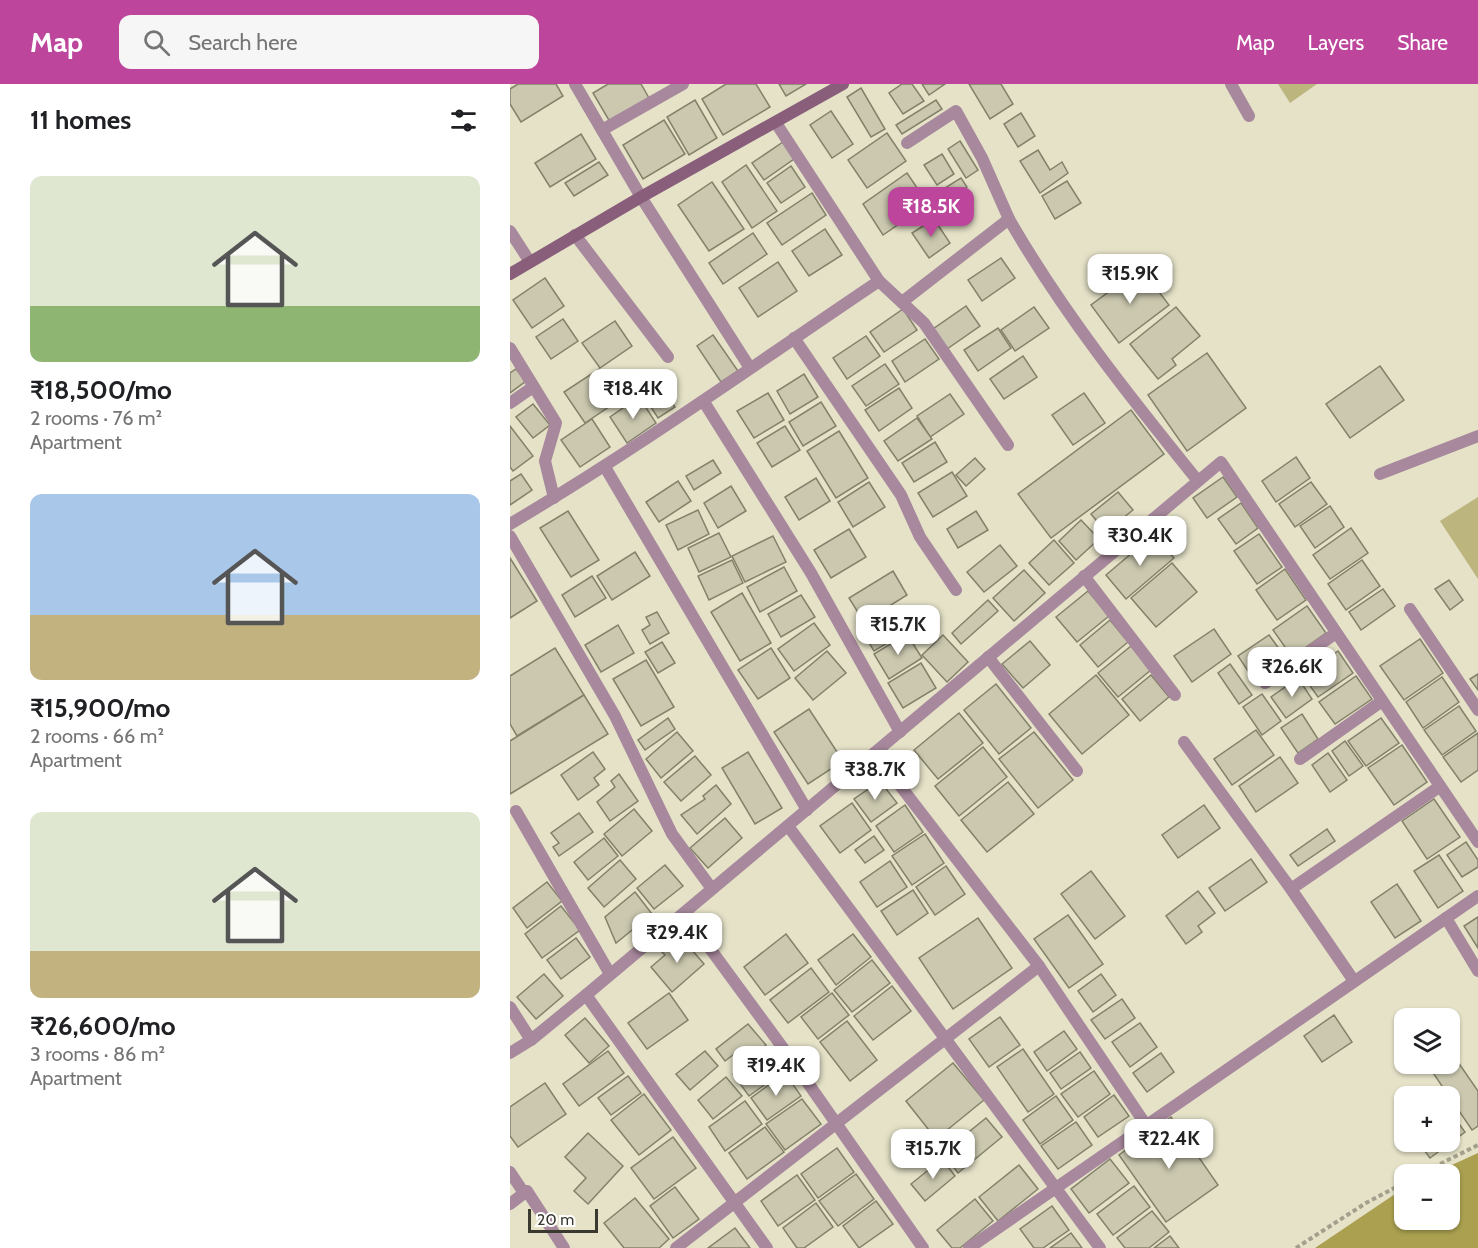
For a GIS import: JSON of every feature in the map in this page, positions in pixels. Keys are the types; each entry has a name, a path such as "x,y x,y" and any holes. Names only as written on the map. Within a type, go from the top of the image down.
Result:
{"street":[{"path":"575,84 641,196 750,368"},
{"path":"602,130 683,84"},
{"path":"510,274 641,196 843,84"},
{"path":"1231,84 1249,116"},
{"path":"907,143 957,111 1010,219 1038,269 1113,375 1198,481"},
{"path":"776,123 879,281 924,323 1008,445"},
{"path":"902,302 1010,219"},
{"path":"510,231 530,262"},
{"path":"575,235 668,357"},
{"path":"510,524 605,467 704,402 750,368 879,281"},
{"path":"794,338 901,495 920,537 956,590"},
{"path":"510,348 556,423 545,461 554,498"},
{"path":"510,404 533,387"},
{"path":"704,402 812,573 900,732"},
{"path":"1380,474 1478,436"},
{"path":"510,1053 531,1040 684,913 1221,462 1478,842"},
{"path":"605,467 807,810"},
{"path":"510,536 615,716 672,834 712,889"},
{"path":"1084,576 1175,695"},
{"path":"1410,609 1478,710"},
{"path":"1265,683 1336,633"},
{"path":"988,657 1077,771"},
{"path":"1300,759 1382,701"},
{"path":"1184,742 1291,889 1354,981"},
{"path":"875,753 1039,966 1146,1125"},
{"path":"1291,889 1439,787"},
{"path":"516,811 610,974"},
{"path":"788,826 1100,1248"},
{"path":"969,1248 1478,896"},
{"path":"684,913 923,1248"},
{"path":"1446,918 1478,970"},
{"path":"676,1248 1039,966"},
{"path":"586,994 733,1204 767,1248"},
{"path":"510,1007 531,1040"},
{"path":"510,1172 524,1193"},
{"path":"510,1204 527,1191 564,1248"}],"path":[{"path":"1440,1164 1478,1145"},
{"path":"1296,1248 1366,1203 1394,1188"}],"shaded area":[{"path":"1278,84 1317,84 1290,103"},
{"path":"1478,497 1478,579 1440,521"},
{"path":"1478,1153 1478,1248 1315,1248 1394,1195 1394,1230 1460,1230 1460,1164 1454,1164"}],"building":[{"path":"518,84 556,84 563,96 521,122 510,104 510,89"},
{"path":"608,84 641,84 649,98 610,122 593,93"},
{"path":"726,84 756,84 770,107 723,135 702,99"},
{"path":"779,84 806,84 786,96"},
{"path":"902,84 912,84 924,101 903,114 889,93"},
{"path":"922,84 945,84 929,95"},
{"path":"969,84 1001,84 1013,104 990,119"},
{"path":"861,88 885,129 871,137 847,97"},
{"path":"695,100 717,138 689,155 667,117"},
{"path":"936,100 942,109 902,134 896,125"},
{"path":"831,111 853,144 832,158 810,125"},
{"path":"1021,113 1035,136 1018,147 1004,124"},
{"path":"664,120 685,154 643,179 623,145"},
{"path":"887,133 906,161 867,188 848,160"},
{"path":"581,134 596,159 550,187 535,163"},
{"path":"960,141 978,170 966,178 948,149"},
{"path":"783,142 794,159 764,180 752,163"},
{"path":"1038,150 1050,170 1062,162 1068,173 1040,193 1020,161"},
{"path":"942,154 954,174 937,185 924,165"},
{"path":"599,162 608,175 574,196 565,183"},
{"path":"746,165 777,211 752,228 722,182"},
{"path":"791,166 805,187 781,203 767,183"},
{"path":"907,173 928,204 883,235 863,204"},
{"path":"961,178 967,187 945,201 940,191"},
{"path":"1067,181 1081,203 1055,219 1042,196"},
{"path":"712,182 744,229 709,251 678,205"},
{"path":"812,193 826,215 782,245 767,223"},
{"path":"934,219 950,243 929,258 912,233"},
{"path":"825,229 842,255 809,276 792,251"},
{"path":"753,233 767,254 723,284 709,263"},
{"path":"1001,258 1015,278 982,301 968,280"},
{"path":"778,262 797,291 758,317 739,288"},
{"path":"1141,268 1169,305 1119,343 1091,305"},
{"path":"545,278 564,306 532,328 513,300"},
{"path":"966,306 980,326 947,349 933,329"},
{"path":"1034,307 1049,328 1015,351 1001,330"},
{"path":"1176,307 1200,336 1172,359 1176,365 1158,379 1130,344"},
{"path":"903,309 917,330 884,352 870,332"},
{"path":"563,319 578,341 551,359 536,337"},
{"path":"615,321 632,346 600,368 582,343"},
{"path":"998,328 1011,348 978,371 964,350"},
{"path":"713,335 738,371 721,382 697,346"},
{"path":"866,336 880,356 847,379 833,358"},
{"path":"925,339 939,359 905,382 892,361"},
{"path":"1207,353 1246,408 1187,451 1148,395"},
{"path":"1023,356 1037,377 1004,399 990,379"},
{"path":"885,364 899,384 866,406 852,386"},
{"path":"1380,366 1404,400 1350,438 1326,404"},
{"path":"516,369 526,381 510,393 510,373"},
{"path":"599,369 619,400 585,423 564,392"},
{"path":"804,374 818,397 790,414 777,391"},
{"path":"657,379 675,407 658,418 640,390"},
{"path":"899,388 912,408 879,431 865,410"},
{"path":"768,393 784,420 754,438 737,411"},
{"path":"1084,393 1105,423 1073,445 1052,415"},
{"path":"950,394 964,414 930,437 917,416"},
{"path":"639,397 656,423 627,443 610,417"},
{"path":"821,402 836,426 803,446 789,422"},
{"path":"533,404 550,425 533,438 516,417"},
{"path":"1131,410 1164,454 1051,538 1018,494"},
{"path":"917,418 932,439 898,461 884,441"},
{"path":"592,419 610,447 580,467 561,440"},
{"path":"510,426 533,456 513,471 510,467"},
{"path":"785,426 800,450 772,467 757,443"},
{"path":"839,431 868,478 836,498 807,451"},
{"path":"935,442 947,462 914,482 902,463"},
{"path":"1296,457 1310,478 1276,502 1262,481"},
{"path":"975,458 985,469 966,486 956,475"},
{"path":"713,460 721,473 694,490 686,476"},
{"path":"952,472 967,496 933,517 918,493"},
{"path":"521,474 532,490 510,505 510,481"},
{"path":"1223,477 1237,497 1207,518 1193,498"},
{"path":"816,478 830,501 799,520 785,497"},
{"path":"678,481 691,501 659,522 646,502"},
{"path":"869,482 885,507 853,527 838,502"},
{"path":"1311,482 1327,504 1295,527 1279,504"},
{"path":"731,486 746,511 718,528 704,503"},
{"path":"1118,492 1133,510 1106,532 1091,514"},
{"path":"1241,503 1258,528 1236,544 1218,519"},
{"path":"1330,506 1344,527 1315,548 1300,526"},
{"path":"698,510 709,534 678,550 666,525"},
{"path":"568,511 599,560 571,577 540,528"},
{"path":"976,511 988,530 958,548 947,529"},
{"path":"1081,520 1099,539 1076,560 1059,541"},
{"path":"1351,528 1368,553 1330,579 1313,555"},
{"path":"849,529 866,557 831,578 814,550"},
{"path":"719,533 731,557 699,572 688,548"},
{"path":"1259,534 1282,567 1257,584 1234,551"},
{"path":"1153,535 1174,558 1126,599 1106,575"},
{"path":"773,536 786,562 745,582 732,556"},
{"path":"1054,540 1074,563 1049,585 1029,563"},
{"path":"1000,545 1017,566 984,592 967,572"},
{"path":"635,552 650,576 612,600 597,576"},
{"path":"510,558 537,601 510,618"},
{"path":"732,560 743,583 709,600 698,576"},
{"path":"1362,560 1380,586 1346,610 1328,584"},
{"path":"1172,563 1197,592 1156,627 1131,598"},
{"path":"784,567 797,591 760,612 747,587"},
{"path":"1285,569 1306,600 1277,620 1256,590"},
{"path":"1024,570 1045,593 1014,621 993,598"},
{"path":"893,571 907,595 864,622 849,598"},
{"path":"592,576 606,598 575,617 562,595"},
{"path":"1449,580 1463,600 1450,610 1435,589"},
{"path":"1383,589 1395,606 1361,630 1349,612"},
{"path":"1088,591 1109,616 1077,642 1056,617"},
{"path":"742,593 771,643 740,661 711,612"},
{"path":"801,595 815,617 781,637 768,614"},
{"path":"988,600 998,611 961,644 952,633"},
{"path":"895,606 909,630 874,651 860,628"},
{"path":"1307,606 1326,633 1292,657 1273,630"},
{"path":"657,612 669,633 650,644 642,630 650,625 646,617"},
{"path":"1110,620 1128,642 1098,667 1080,645"},
{"path":"814,623 830,645 794,671 778,649"},
{"path":"618,625 634,653 601,672 585,645"},
{"path":"1214,629 1231,654 1192,682 1174,656"},
{"path":"907,634 922,658 889,679 874,654"},
{"path":"943,635 968,662 947,682 922,655"},
{"path":"1269,635 1288,661 1256,683 1238,656"},
{"path":"1420,639 1443,673 1404,700 1380,666"},
{"path":"1030,641 1050,665 1023,688 1002,664"},
{"path":"662,642 675,663 658,673 645,652"},
{"path":"1131,646 1151,670 1118,697 1098,673"},
{"path":"555,648 584,695 517,736 510,724 510,676"},
{"path":"771,648 790,678 758,699 738,670"},
{"path":"827,651 846,673 813,700 795,678"},
{"path":"1338,651 1353,673 1318,697 1303,676"},
{"path":"646,660 674,707 641,726 613,679"},
{"path":"921,663 936,688 903,708 888,683"},
{"path":"1230,664 1252,695 1239,704 1218,673"},
{"path":"1478,674 1478,690 1470,679"},
{"path":"1096,675 1129,715 1082,754 1049,714"},
{"path":"1151,675 1169,697 1140,721 1122,699"},
{"path":"1356,676 1372,699 1335,724 1319,702"},
{"path":"1442,677 1459,702 1423,728 1406,702"},
{"path":"1298,678 1312,699 1286,718 1271,697"},
{"path":"996,684 1031,728 999,754 964,710"},
{"path":"1262,694 1281,721 1262,735 1243,707"},
{"path":"584,695 608,734 510,794 510,741"},
{"path":"1459,706 1476,731 1442,755 1424,730"},
{"path":"809,709 843,761 808,784 774,732"},
{"path":"959,713 983,743 938,779 914,750"},
{"path":"1302,714 1318,739 1298,753 1281,728"},
{"path":"668,718 675,729 645,750 638,740"},
{"path":"1381,718 1399,743 1366,766 1348,741"},
{"path":"1256,730 1274,755 1232,785 1214,759"},
{"path":"677,732 693,751 661,778 646,759"},
{"path":"1034,732 1073,780 1038,808 999,759"},
{"path":"1478,733 1478,770 1461,782 1443,757"},
{"path":"1345,741 1363,766 1349,776 1332,751"},
{"path":"1402,745 1427,782 1394,805 1368,768"},
{"path":"983,747 1007,777 959,816 935,786"},
{"path":"593,752 605,769 594,778 599,785 578,800 561,775"},
{"path":"748,752 782,808 755,824 722,768"},
{"path":"1328,753 1347,780 1330,792 1312,765"},
{"path":"695,756 711,775 681,801 664,782"},
{"path":"1280,757 1298,783 1256,812 1239,786"},
{"path":"619,774 638,801 610,821 597,802 615,787 611,781"},
{"path":"880,781 897,803 871,822 854,799"},
{"path":"1008,782 1034,814 987,852 961,820"},
{"path":"716,785 731,804 697,834 681,815 705,799 703,796"},
{"path":"1434,799 1460,837 1427,859 1402,821"},
{"path":"852,803 871,830 840,853 820,826"},
{"path":"905,805 923,832 894,852 876,826"},
{"path":"1204,805 1220,828 1178,858 1162,835"},
{"path":"634,809 652,831 622,856 604,834"},
{"path":"579,813 593,832 559,856 553,847 559,843 551,833"},
{"path":"725,818 742,838 708,868 690,848"},
{"path":"1327,829 1335,841 1298,866 1290,855"},
{"path":"925,834 944,863 912,885 892,856"},
{"path":"874,836 884,850 865,863 855,850"},
{"path":"604,838 618,856 588,880 574,862"},
{"path":"1466,842 1478,860 1478,867 1462,877 1447,855"},
{"path":"1439,855 1463,891 1438,908 1414,871"},
{"path":"1251,859 1267,882 1225,911 1209,888"},
{"path":"620,860 636,879 604,907 588,888"},
{"path":"890,861 907,887 877,907 860,882"},
{"path":"665,865 683,886 654,909 637,888"},
{"path":"946,866 965,894 935,915 916,887"},
{"path":"1091,871 1125,916 1095,939 1061,894"},
{"path":"547,882 562,901 527,928 513,908"},
{"path":"1397,884 1421,921 1395,938 1371,902"},
{"path":"913,890 928,913 897,935 881,911"},
{"path":"1198,891 1215,913 1198,926 1202,932 1186,944 1166,916"},
{"path":"635,892 652,914 616,943 605,917"},
{"path":"561,906 580,930 542,958 525,934"},
{"path":"1068,915 1103,964 1069,988 1034,939"},
{"path":"1478,917 1478,948 1464,926"},
{"path":"978,918 1012,968 953,1009 919,958"},
{"path":"786,934 808,963 765,995 744,967"},
{"path":"853,934 871,957 836,985 818,960"},
{"path":"680,936 704,964 672,992 651,967 665,955 662,952"},
{"path":"576,938 590,957 561,979 547,960"},
{"path":"872,960 890,983 852,1012 834,990"},
{"path":"811,968 829,992 788,1023 770,1000"},
{"path":"544,974 563,996 536,1019 517,997"},
{"path":"1101,974 1116,995 1093,1012 1078,991"},
{"path":"892,986 911,1011 873,1040 854,1016"},
{"path":"669,993 688,1020 647,1049 628,1023"},
{"path":"832,993 849,1015 818,1039 801,1017"},
{"path":"1122,999 1135,1018 1105,1039 1091,1020"},
{"path":"1334,1015 1352,1042 1322,1062 1304,1036"},
{"path":"1000,1017 1020,1045 989,1067 969,1039"},
{"path":"585,1018 609,1046 589,1063 565,1035"},
{"path":"847,1021 877,1060 850,1081 820,1042"},
{"path":"1140,1023 1157,1047 1130,1067 1112,1042"},
{"path":"748,1024 766,1045 745,1062 737,1052 725,1061 716,1049"},
{"path":"1064,1031 1077,1049 1047,1071 1034,1052"},
{"path":"1023,1049 1054,1094 1028,1112 997,1067"},
{"path":"766,1050 782,1072 749,1096 733,1074"},
{"path":"608,1051 624,1073 579,1106 563,1084"},
{"path":"705,1051 718,1066 690,1090 676,1074"},
{"path":"1080,1052 1091,1068 1061,1089 1050,1073"},
{"path":"1161,1053 1174,1072 1147,1092 1133,1073"},
{"path":"953,1063 984,1100 936,1139 906,1101"},
{"path":"1460,1065 1478,1091 1478,1126 1472,1130 1460,1112 1460,1086 1442,1086 1434,1074 1460,1074"},
{"path":"1094,1071 1110,1094 1078,1117 1061,1094"},
{"path":"785,1073 801,1096 767,1120 751,1098"},
{"path":"628,1076 641,1093 611,1115 598,1098"},
{"path":"726,1077 742,1096 713,1119 698,1100"},
{"path":"545,1083 566,1114 518,1147 510,1136 510,1107"},
{"path":"644,1094 671,1130 639,1155 611,1120"},
{"path":"1114,1095 1129,1116 1098,1137 1084,1117"},
{"path":"1056,1096 1073,1120 1040,1144 1023,1120"},
{"path":"802,1099 821,1124 785,1150 766,1124"},
{"path":"745,1101 762,1124 725,1151 709,1127"},
{"path":"1171,1117 1218,1185 1166,1222 1119,1155"},
{"path":"986,1118 1002,1137 958,1173 943,1153"},
{"path":"1076,1122 1092,1145 1058,1169 1041,1146"},
{"path":"1460,1125 1465,1132 1460,1136"},
{"path":"765,1127 784,1152 747,1179 729,1153"},
{"path":"588,1133 623,1166 588,1204 574,1191 586,1178 565,1157"},
{"path":"673,1137 696,1168 654,1199 631,1168"},
{"path":"837,1148 854,1172 818,1198 801,1174"},
{"path":"1426,1152 1438,1152 1430,1158"},
{"path":"942,1159 955,1176 925,1201 911,1184"},
{"path":"1110,1159 1129,1183 1089,1213 1071,1189"},
{"path":"1019,1165 1038,1189 998,1221 979,1197"},
{"path":"856,1174 874,1199 838,1226 819,1201"},
{"path":"797,1175 815,1200 778,1226 761,1201"},
{"path":"1134,1186 1150,1207 1113,1235 1097,1214"},
{"path":"675,1187 699,1219 673,1238 650,1206"},
{"path":"635,1198 669,1239 659,1248 624,1248 604,1223"},
{"path":"975,1199 993,1221 960,1248 952,1248 937,1230"},
{"path":"876,1201 893,1224 859,1248 843,1226"},
{"path":"816,1203 833,1227 804,1248 797,1248 783,1228"},
{"path":"1052,1206 1069,1230 1043,1248 1034,1248 1020,1229"},
{"path":"1152,1211 1169,1232 1149,1248 1125,1248 1117,1238"},
{"path":"735,1228 750,1248 708,1248"},
{"path":"1071,1233 1082,1248 1050,1248"},
{"path":"1170,1236 1179,1248 1154,1248"}]}
